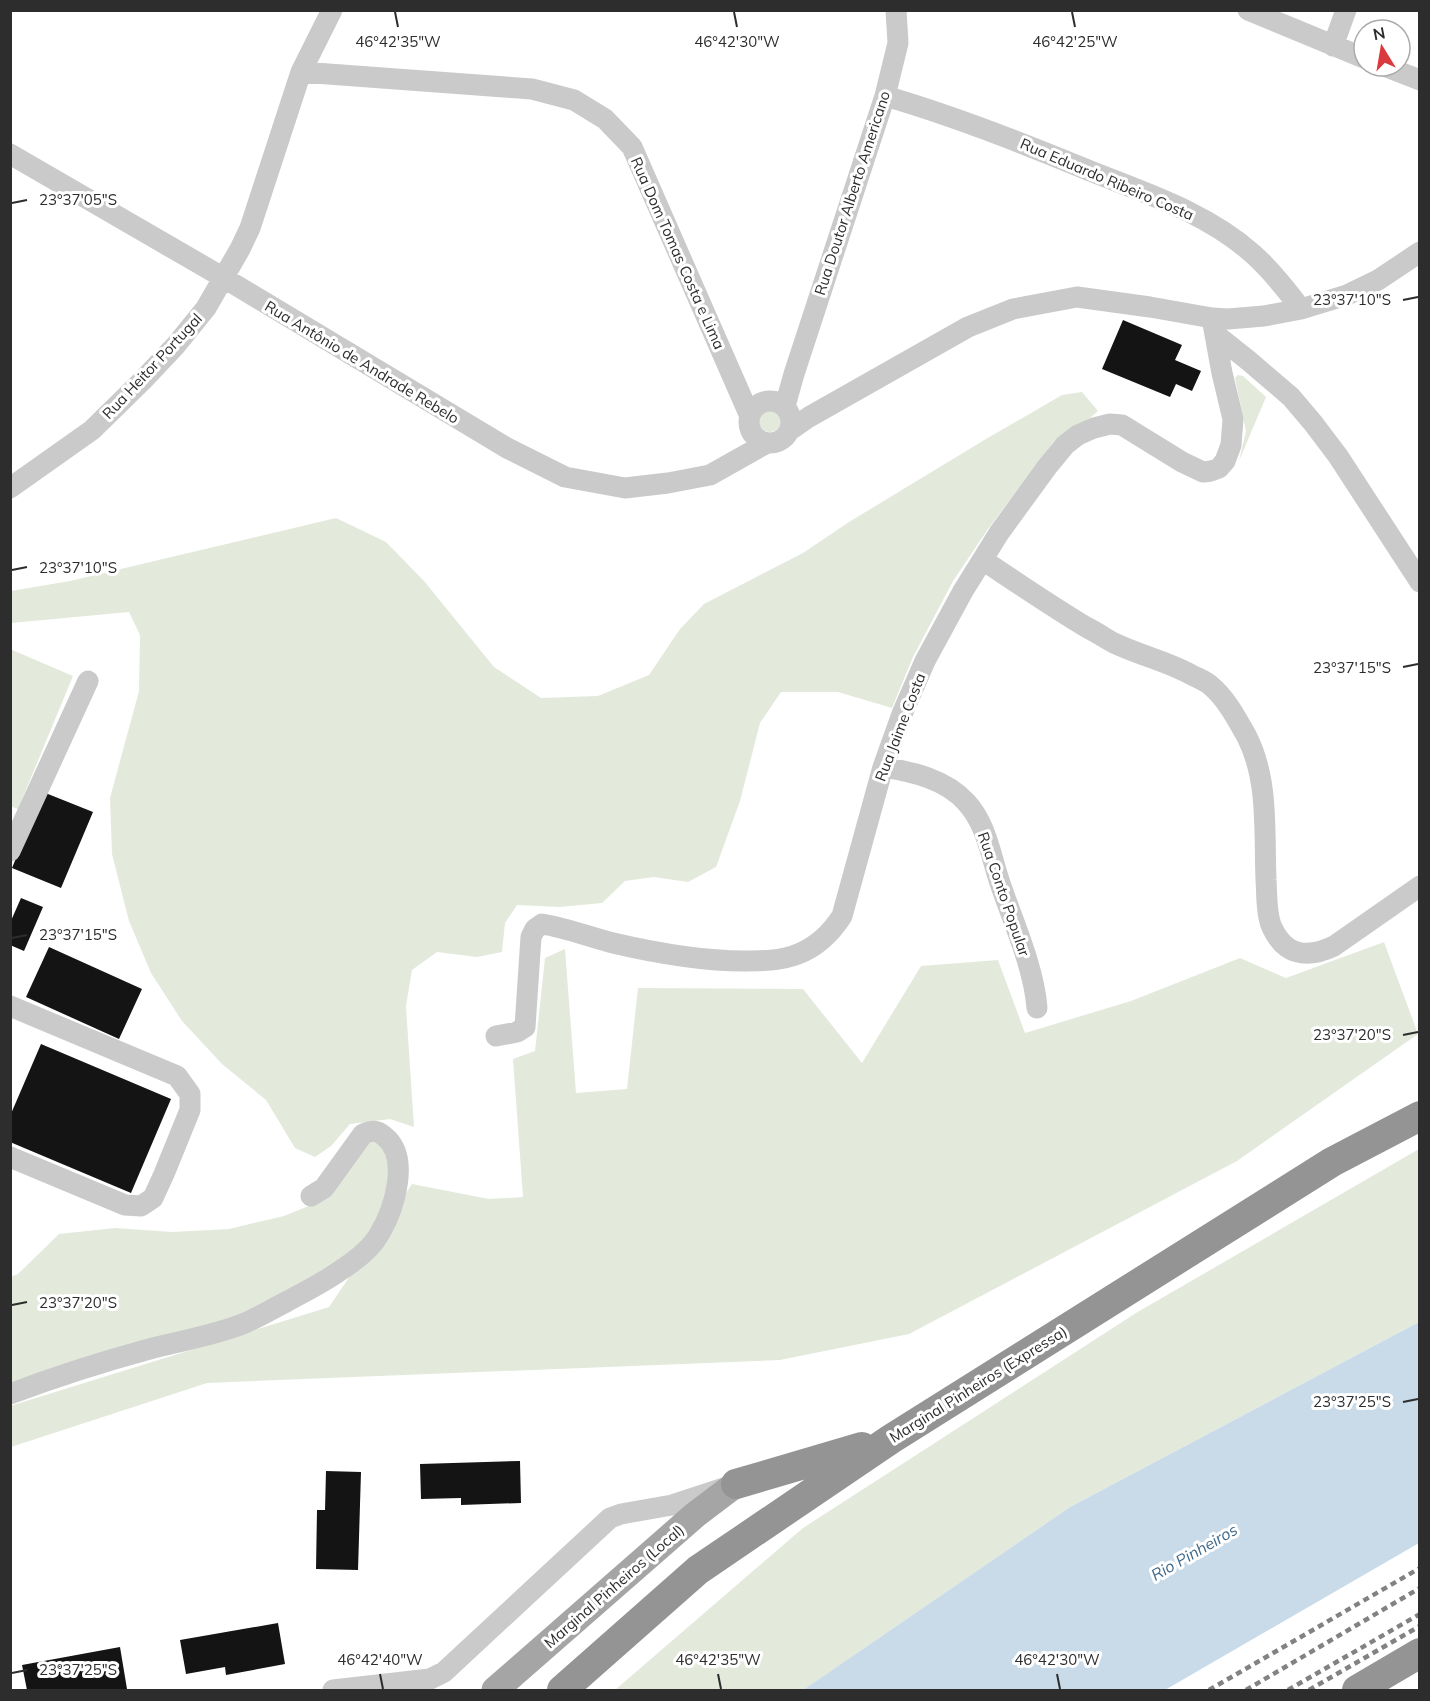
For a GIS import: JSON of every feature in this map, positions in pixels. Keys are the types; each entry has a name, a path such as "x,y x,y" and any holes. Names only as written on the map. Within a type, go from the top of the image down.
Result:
{"highway":[{"name":"Marginal Pinheiros (Expressa)","path":"562,1690 698,1569 891,1438 1332,1162 1419,1116"},
{"path":"736,1484 891,1438"},
{"path":"1357,1690 1419,1653"}],"main road":[{"name":"Marginal Pinheiros (Local)","path":"495,1690 694,1515 736,1484"}],"street":[{"name":"Rua Heitor Portugal","path":"10,488 92,430 176,345 206,308 250,228 301,72 332,10"},
{"name":"Rua Doutor Alberto Americano","path":"775,418 794,374 885,96 898,43 896,10"},
{"path":"1248,10 1352,53"},
{"path":"1333,46 1346,10"},
{"name":"Rua Dom Tomas Costa e Lima","path":"301,72 532,89 574,100 605,119 632,147 736,383 775,418"},
{"name":"Rua Eduardo Ribeiro Costa","path":"885,96 924,107 1008,137 1172,204 1202,219 1251,252 1284,286 1300,309"},
{"name":"Rua Antônio de Andrade Rebelo","path":"10,154 224,278 507,448 565,477 625,488 710,475 735,461 775,418"},
{"path":"1214,326 1228,319 1264,316 1300,309 1347,295 1378,280 1419,252"},
{"path":"775,418 968,327 1013,309 1077,297 1150,307 1214,326 1249,361 1291,397 1338,456 1419,582"},
{"name":"Rua Jaime Costa","path":"496,1036 517,1032 525,1027 531,937 535,929 542,924 612,943 714,961 769,961 784,958 805,950 828,935 842,916 846,905 858,853 883,767 902,714 925,661 946,620 1006,524 1065,445 1078,435 1094,428 1110,424 1122,425 1197,470 1211,471 1219,468 1225,461 1231,445 1233,419 1214,326"},
{"path":"983,560 1059,611 1114,643 1176,666 1208,684 1222,697 1256,756 1263,801 1270,924 1281,942 1292,951 1308,954 1321,952 1334,946 1419,886"},
{"path":"10,851 88,681"},
{"name":"Rua Conto Popular","path":"883,767 910,772 945,785 967,802 974,812 989,846 1026,960 1036,994 1037,1008"},
{"path":"10,1006 177,1076 190,1094 190,1110 165,1174 153,1198 141,1206 125,1205 15,1164"},
{"path":"10,1394 118,1357 246,1323 341,1270 366,1251 379,1235 395,1201 398,1183 397,1165 394,1150 388,1139 372,1131 363,1134 324,1188 311,1196"},
{"path":"333,1690 434,1684 444,1672 609,1518 672,1505 736,1484"}],"shaded area":[{"path":"1238,375 1243,376 1266,397 1239,461 1246,431 1235,378"},
{"path":"1082,392 1098,411 1084,423 1054,441 988,529 953,581 913,657 892,708 838,692 781,692 760,723 740,801 716,867 688,882 654,877 625,881 602,903 560,907 517,905 505,923 502,952 477,957 437,952 412,970 406,1006 414,1127 390,1119 350,1124 331,1146 315,1157 295,1148 266,1100 222,1064 182,1021 151,973 129,921 112,854 110,798 139,691 140,635 129,612 11,623 11,591 70,581 336,518 386,542 424,581 494,667 541,698 598,696 649,675 680,629 704,604 803,553 849,522 1062,395"},
{"path":"770,410 778,413 781,421 778,429 770,432 762,429 759,421 762,413"},
{"path":"10,649 73,676 18,809 10,806"},
{"path":"1384,942 1418,1034 1237,1161 909,1334 780,1360 207,1383 11,1447 10,1406 329,1307 412,1184 489,1199 523,1197 513,1059 535,1051 545,958 565,949 576,1093 627,1089 638,988 803,989 862,1063 921,966 998,960 1025,1033 1131,1001 1240,958 1286,978"},
{"path":"372,1139 387,1153 390,1182 382,1212 360,1245 336,1264 243,1315 11,1385 11,1277 18,1274 59,1234 115,1228 172,1232 229,1229 284,1216 321,1201"},
{"path":"1419,1149 1419,1322 1070,1507 803,1690 615,1690 803,1528 1136,1313"}],"water":[{"name":"Rio Pinheiros","path":"1419,1322 1419,1543 1165,1690 803,1690 1070,1507"}],"building":[{"path":"1123,320 1182,345 1175,360 1201,371 1192,391 1176,384 1170,397 1102,369"},
{"path":"43,792 93,812 61,888 12,868"},
{"path":"21,898 43,907 24,951 10,945 10,923"},
{"path":"49,947 142,989 119,1039 26,997"},
{"path":"41,1044 171,1099 131,1193 10,1142 10,1116"},
{"path":"520,1461 521,1503 461,1505 461,1498 421,1499 420,1464"},
{"path":"326,1471 361,1472 358,1570 316,1569 317,1510 325,1510"},
{"path":"278,1623 285,1664 226,1675 225,1667 186,1674 180,1640"},
{"path":"120,1647 127,1689 27,1690 22,1665"}],"railway":[{"path":"1209,1690 1420,1568"},
{"path":"1246,1690 1420,1588"},
{"path":"1288,1690 1420,1614"},
{"path":"1309,1690 1420,1626"}]}
